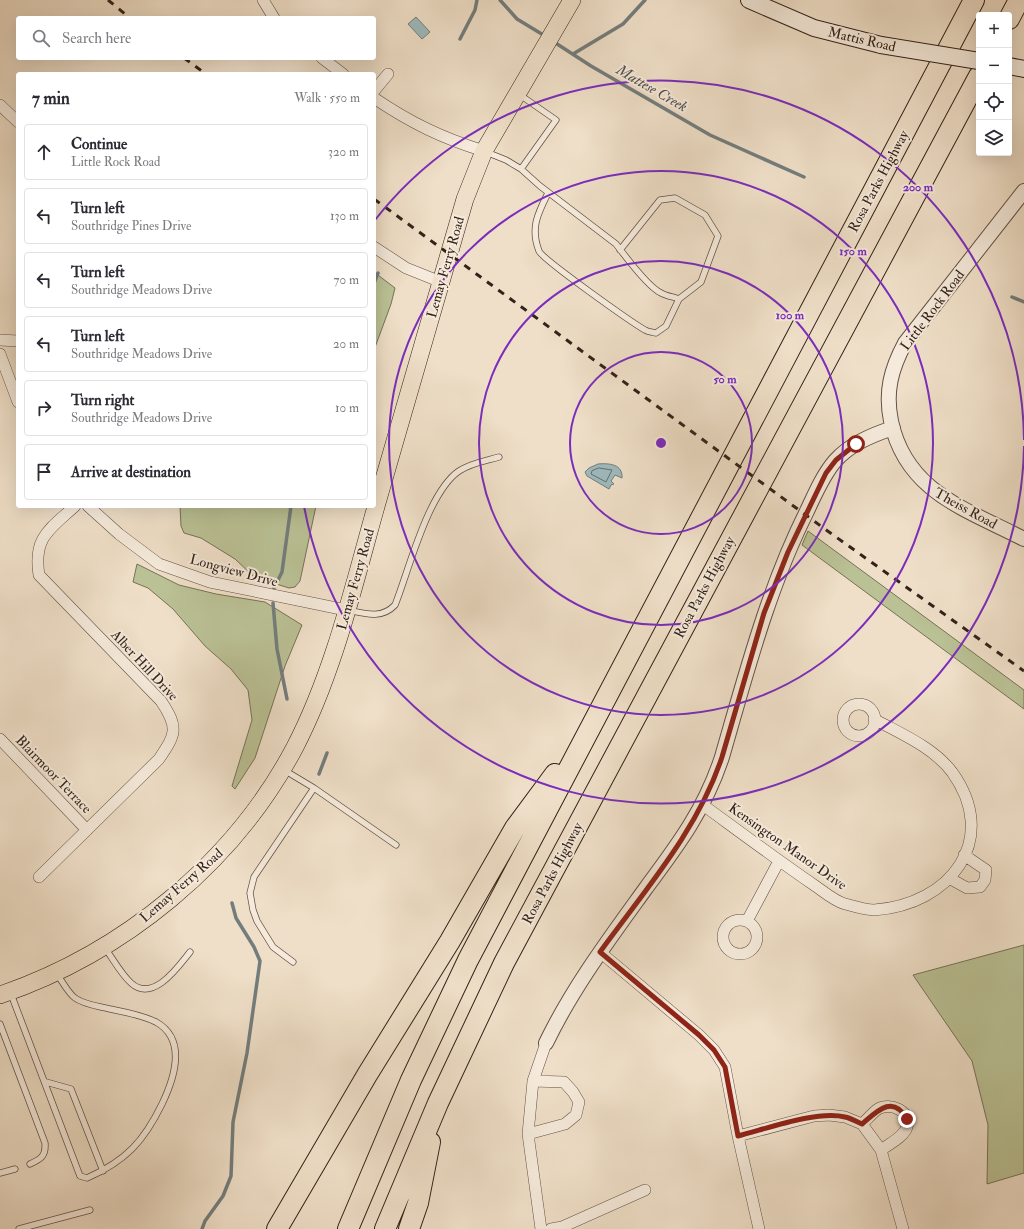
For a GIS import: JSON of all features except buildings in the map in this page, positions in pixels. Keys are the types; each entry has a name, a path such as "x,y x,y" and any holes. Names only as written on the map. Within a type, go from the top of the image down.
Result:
{"highway":[{"name":"Rosa Parks Highway","path":"594,723 974,0"},
{"path":"1012,14 1019,0"},
{"name":"Rosa Parks Highway","path":"438,1103 504,963 976,82"},
{"path":"277,1229 367,1075 450,941 515,828 594,723"},
{"path":"348,1229 392,1122 446,1006 500,899 594,723"},
{"path":"385,1229 438,1103"},
{"path":"409,1229 418,1203 438,1103"}],"main road":[{"name":"Lemay Ferry Road","path":"376,506 465,199 484,151 572,0"},
{"name":"Mattis Road","path":"749,0 814,28 881,45 976,61"},
{"path":"1012,67 1024,69"},
{"name":"Lemay Ferry Road","path":"5,993 57,973 104,946 160,907 204,868 230,842 247,820 266,795 295,748 319,693 346,610 376,508"}],"street":[{"path":"263,0 273,16"},
{"path":"325,60 340,72"},
{"path":"376,89 388,74"},
{"path":"376,99 416,125 456,143 484,151"},
{"path":"0,105 16,120"},
{"name":"Little Rock Road","path":"893,428 888,397 889,383 898,356 905,343 1024,191"},
{"path":"376,248 406,268 441,282"},
{"path":"0,340 16,342"},
{"path":"0,354 16,397"},
{"path":"541,1229 528,1134 533,1082 546,1043 576,987 679,843 703,805 714,781 722,757 764,613 788,552 822,479 836,460 846,450 872,435 893,428"},
{"name":"Theiss Road","path":"893,428 901,452 907,464 927,486 962,507 1024,539"},
{"name":"Alber Hill Drive","path":"39,877 159,759 172,740 174,727 170,713 161,701 39,575 37,559 39,546 55,522 72,508"},
{"name":"Longview Drive","path":"90,508 119,534 158,564 210,582 346,610"},
{"name":"Kensington Manor Drive","path":"703,805 779,861 843,904 873,910 915,901 932,893 959,867 972,831 971,815 962,788 951,770 927,748 874,719"},
{"name":"Blairmoor Terrace","path":"0,738 87,830"},
{"path":"949,878 968,888 980,887 986,880 986,870 964,855"},
{"path":"747,921 779,861"},
{"path":"600,952 699,1035 714,1050 725,1067 738,1136 759,1229"},
{"path":"528,1134 565,1124 576,1115 579,1102 564,1082 533,1082"},
{"path":"862,1124 878,1110 886,1106 895,1107 903,1112 907,1119 907,1128 900,1136 882,1150"},
{"path":"738,1136 814,1116 829,1115 845,1117 862,1124 882,1150 903,1229"},
{"path":"551,1229 562,1227 645,1190"}],"lane":[{"path":"517,93 556,120 521,169"},
{"path":"484,151 506,160 521,169 548,193 616,244 638,272 660,293 679,299"},
{"path":"548,193 535,219 535,239 539,253 604,303 647,331 656,333 666,326 679,299 701,282 718,236 705,215 675,198 660,200 620,250"},
{"path":"346,610 369,615 379,615 390,610 395,605 427,518 441,492 458,471 474,463 499,458"},
{"path":"282,768 314,788 396,845"},
{"path":"293,962 273,947 257,921 250,894 254,876 314,788"},
{"path":"104,946 131,984 139,988 158,986 173,974 190,952"},
{"path":"5,993 46,1082 80,1176 86,1178 103,1171 130,1151 144,1137 172,1083 176,1065 175,1052 172,1040 157,1023 142,1017 82,1002 73,997 57,973"},
{"path":"0,1024 45,1143 46,1153 41,1159 30,1164"},
{"path":"46,1082 71,1089 103,1171"},
{"path":"0,1173 15,1169"},
{"path":"19,1229 90,1210"}],"green space":[{"path":"376,274 395,288 391,304 376,345"},
{"path":"180,508 316,508 300,581 295,587 289,588 254,577 235,559 201,538 184,533 181,526"},
{"path":"808,531 1024,690 1024,709 802,545"},
{"path":"137,564 179,585 216,594 265,602 302,625 285,666 255,758 235,789 232,786 252,720 248,690 231,669 205,646 173,609 148,588 133,582"},
{"path":"1024,945 1024,1173 987,1184 988,1125 972,1061 913,975"}],"water":[{"path":"416,17 430,32 422,39 408,24"},
{"path":"598,464 611,464 618,467 622,473 622,478 615,475 611,481 614,484 611,485 609,489 587,476 585,472 589,468"}],"waterway":[{"path":"460,39 475,10 477,0"},
{"name":"Mattese Creek","path":"500,0 517,19 545,36"},
{"path":"573,54 623,24 645,0"},
{"name":"Mattese Creek","path":"554,42 591,66 710,135 804,177"},
{"path":"376,278 378,273"},
{"path":"1012,297 1024,302"},
{"path":"274,588 282,572 291,508"},
{"path":"273,603 277,649 287,699"},
{"path":"319,774 327,753"},
{"path":"202,1229 205,1221 223,1196 231,1176 233,1122 247,1053 260,961 254,947 236,918 232,903"}],"railway":[{"path":"108,0 128,16"},
{"path":"187,60 203,72"},
{"path":"376,200 829,532 1024,671"}],"route":[{"path":"856,444 846,450 826,473 800,523 764,613 722,757 714,781 703,805 679,843 600,952 699,1035 714,1050 725,1067 738,1136 814,1116 829,1115 845,1117 862,1124 878,1110 886,1106 895,1107 903,1112 907,1119"}]}
